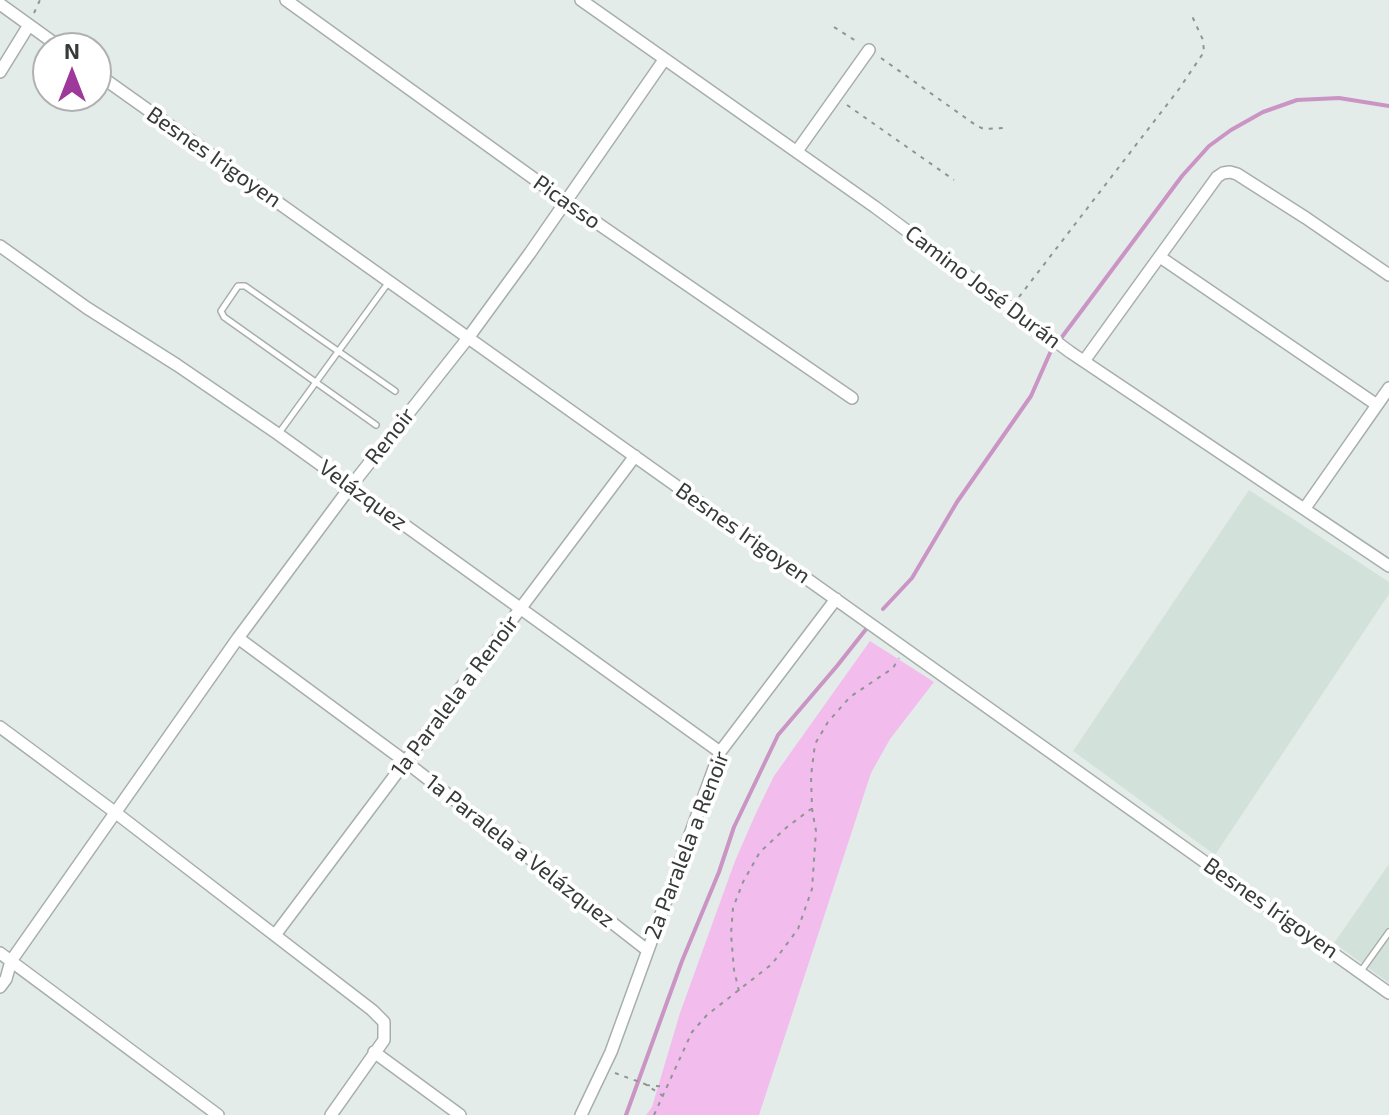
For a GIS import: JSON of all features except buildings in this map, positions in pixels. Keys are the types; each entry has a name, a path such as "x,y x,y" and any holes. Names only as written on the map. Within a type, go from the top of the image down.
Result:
{"street":[{"name":"Picasso","path":"286,0 565,201 852,398"},
{"name":"Camino José Durán","path":"581,0 797,151 1070,352 1389,566"},
{"path":"0,4 39,32"},
{"path":"0,72 29,25"},
{"path":"797,151 869,50"},
{"name":"Renoir","path":"0,987 6,979 11,961 238,638 351,486 468,338 664,60"},
{"name":"Besnes Irigoyen","path":"112,84 1389,993"},
{"path":"1084,361 1217,177 1226,173 1237,174 1389,275"},
{"name":"Velázquez","path":"0,246 87,308 278,434 720,752"},
{"path":"1160,257 1377,405"},
{"path":"1305,508 1389,388"},
{"name":"1a Paralela a Renoir","path":"275,935 635,456"},
{"name":"2a Paralela a Renoir","path":"581,1115 611,1052 720,752 836,599"},
{"name":"1a Paralela a Velázquez","path":"238,638 406,762 647,950"},
{"path":"0,727 275,935 384,1022 384,1040 331,1115"},
{"path":"0,953 218,1115"},
{"path":"374,1052 460,1115"}],"lane":[{"path":"278,434 389,282"},
{"path":"376,425 224,317 221,311 238,286 245,286 395,391"},
{"path":"1360,972 1389,932"}],"path":[{"path":"1011,307 1204,52 1203,40 1192,16"},
{"path":"834,27 915,80 977,126 995,130 1005,128"},
{"path":"836,97 954,180"},
{"path":"655,1114 692,1032 707,1015 772,964 798,929 812,889 816,831 811,776 815,744 828,722 850,697 893,668 905,648"},
{"path":"739,991 731,934 733,908 743,882 760,852 812,809"},
{"path":"622,1076 667,1087"},
{"path":"645,1084 663,1096"}],"shaded area":[{"path":"1249,490 1389,582 1389,594 1215,855 1073,751"},
{"path":"870,641 934,682 890,739 871,773 759,1115 646,1115 652,1107 680,1013 735,861 756,813 774,776"},
{"path":"1389,864 1389,983 1334,943"}],"waterway":[{"path":"883,609 912,578 957,502 1031,396 1050,353 1182,176 1209,146 1263,112 1297,100 1339,98 1389,106"},
{"path":"626,1115 734,827 778,735 867,628"}]}
